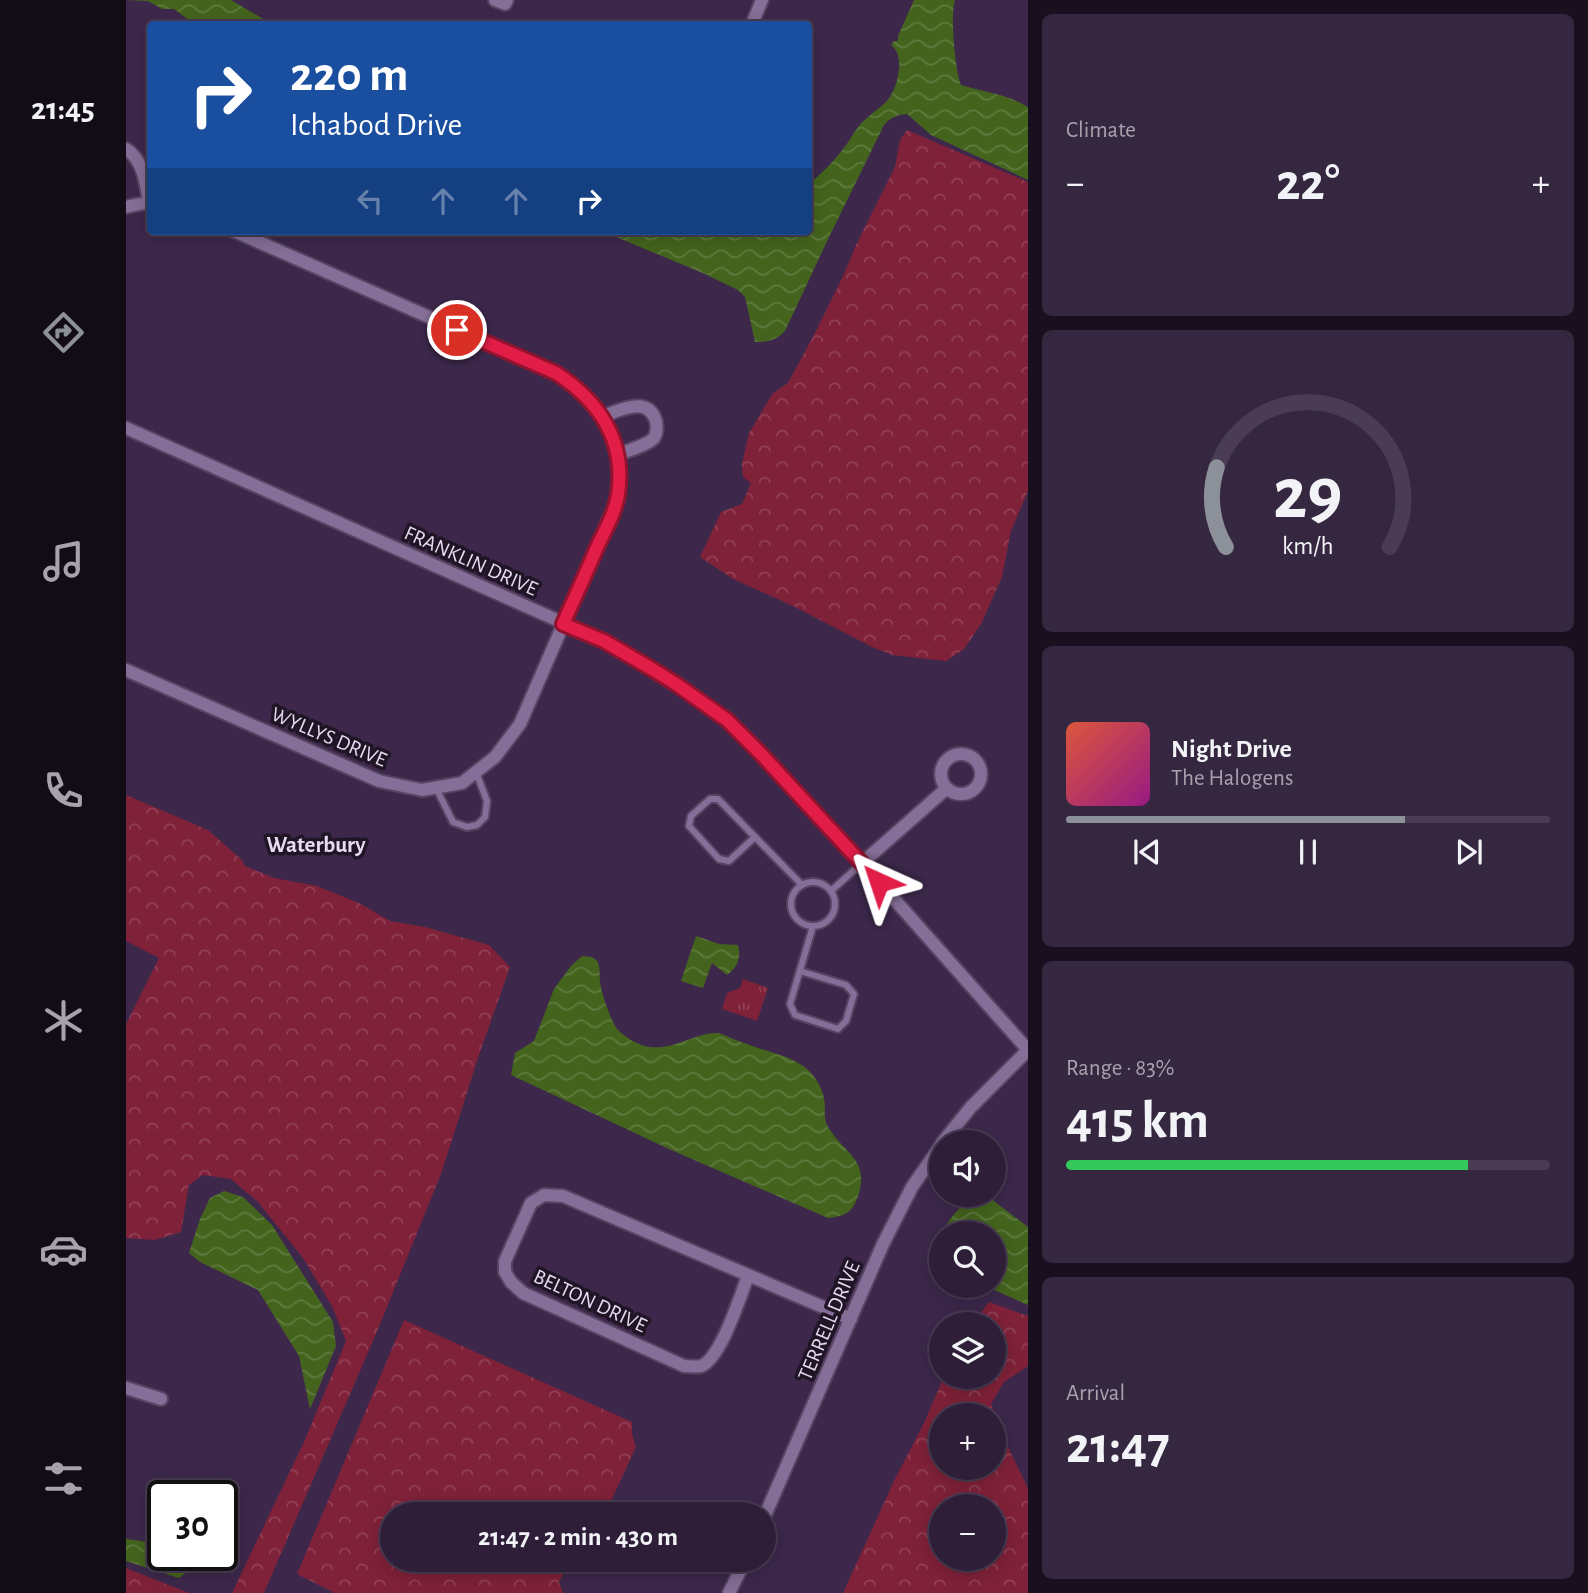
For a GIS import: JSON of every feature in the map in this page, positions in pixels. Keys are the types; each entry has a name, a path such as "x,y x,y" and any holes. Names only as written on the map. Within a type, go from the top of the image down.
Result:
{"street":[{"path":"495,0 505,4 507,0"},
{"path":"753,21 762,0"},
{"path":"126,149 137,161 147,189"},
{"path":"126,207 147,203"},
{"path":"243,235 556,373 581,392 603,416 638,405 648,408 657,424 654,438 617,455"},
{"name":"WYLLYS DRIVE","path":"126,670 379,781 422,790 461,783 495,757 520,724 616,503 619,485 617,455 603,416"},
{"name":"FRANKLIN DRIVE","path":"126,428 604,641 676,684 727,720 761,754 1028,1050"},
{"path":"862,863 947,789"},
{"name":"TERRELL DRIVE","path":"952,1130 971,1107 1028,1050"},
{"name":"TERRELL DRIVE","path":"771,1502 897,1215 929,1161"},
{"name":"BELTON DRIVE","path":"748,1276 720,1347 702,1366 684,1366 523,1293 505,1272 505,1261 531,1203 544,1195 563,1196 850,1319"},
{"path":"126,1388 161,1399"},
{"path":"729,1593 740,1572"}],"lane":[{"path":"436,787 453,822 467,827 477,825 485,817 487,802 476,772"},
{"path":"755,837 729,861 719,859 689,826 691,816 710,799 718,799 802,885"},
{"path":"831,891 862,863"},
{"path":"808,882 821,883 831,891 835,902 833,914 824,923 813,926 799,921 792,909 792,895 802,885 808,882"},
{"path":"800,971 846,985 853,994 846,1021 838,1029 795,1015 790,1004 813,926"}],"green space":[{"path":"907,130 1028,182 1028,491 1011,531 1002,577 981,624 964,649 946,661 892,655 872,647 793,606 733,579 700,557 721,512 742,504 751,483 743,477 742,464 749,433 773,393 788,383 815,333 895,167 900,140"},
{"path":"126,795 208,830 241,859 245,866 274,878 317,886 359,903 390,921 425,927 489,945 510,967 441,1174 376,1334 264,1593 232,1593 304,1442 346,1341 332,1306 303,1258 258,1202 231,1179 203,1175 189,1185 181,1232 155,1240 126,1238 126,1024 159,958 126,941"},
{"path":"743,979 768,988 757,1021 722,1009 727,993 740,988"},
{"path":"989,1302 1028,1316 1028,1366 1006,1381 1006,1312 982,1312"},
{"path":"404,1320 632,1422 636,1447 611,1502 380,1502 380,1572 564,1572 559,1582 563,1593 335,1593 297,1574"},
{"path":"939,1389 1000,1389 992,1403 933,1403"},
{"path":"929,1412 929,1480 1006,1480 1006,1443 1028,1488 1028,1593 843,1593 894,1481"},
{"path":"126,1568 189,1593 126,1593"}],"water":[{"path":"127,0 231,0 267,21 190,21 174,9 162,9 148,1"},
{"path":"914,0 955,0 954,42 961,85 1004,96 1028,107 1028,180 931,135 907,114 892,118 884,125 785,331 775,339 764,342 755,342 745,297 738,290 612,235 812,235 812,182 835,159 862,123 889,99 899,66 896,50 891,45 898,41"},
{"path":"696,936 719,944 738,945 739,950 736,965 727,975 712,963 703,988 681,981"},
{"path":"582,956 592,957 597,961 600,982 612,1019 620,1032 637,1043 646,1046 668,1046 702,1035 719,1033 790,1059 808,1070 822,1091 827,1125 854,1158 861,1175 861,1186 852,1208 842,1215 828,1218 669,1149 511,1075 515,1053 534,1041 554,989"},
{"path":"224,1191 243,1197 272,1225 333,1322 336,1346 310,1409 299,1356 258,1290 200,1262 189,1253 210,1198"},
{"path":"961,1207 1002,1207 1028,1227 1028,1305 1006,1295 1006,1221 949,1221"},
{"path":"126,1539 147,1542 147,1568 126,1561"},
{"path":"157,1571 188,1571 179,1578"}],"district":[{"name":"Waterbury","path":"316,845"}],"route":[{"path":"457,330 556,373 596,407 608,425 619,472 616,503 563,624 604,641 652,669 727,720 879,882"}]}
